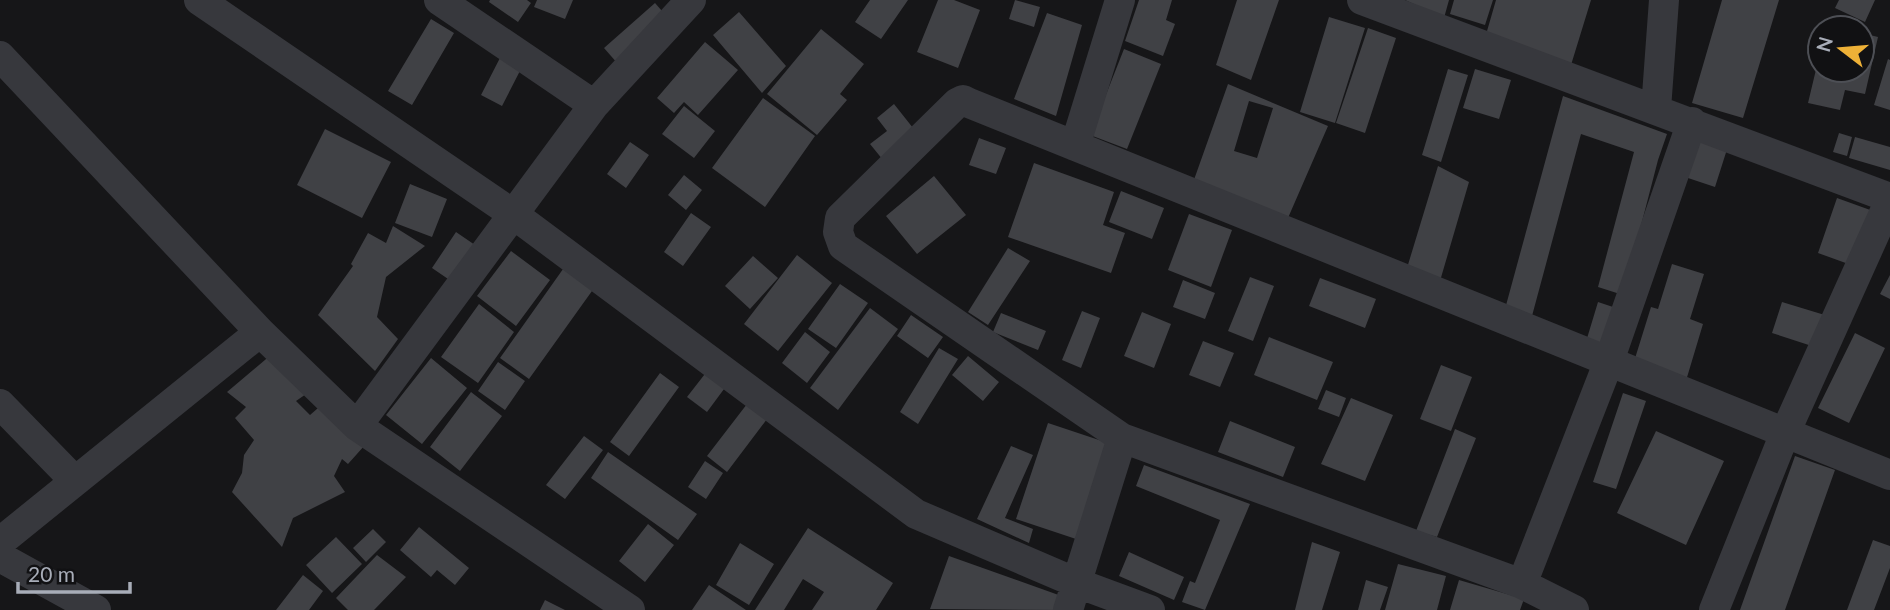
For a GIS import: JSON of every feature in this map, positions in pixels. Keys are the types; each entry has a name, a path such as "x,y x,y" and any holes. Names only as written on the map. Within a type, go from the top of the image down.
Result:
{"street":[{"path":"439,0 594,105"},
{"path":"357,426 594,105 691,0"},
{"path":"1075,146 1120,0"},
{"path":"1362,0 1692,122 1890,199 1785,433 1714,610"},
{"path":"1656,109 1664,0"},
{"path":"205,2 513,214 916,514 1072,597 1150,610"},
{"path":"0,56 260,332 357,426 631,610"},
{"path":"1574,610 1522,584 1122,439 843,246 838,232 840,218 962,100 1890,475"},
{"path":"1522,584 1609,361 1692,122"},
{"path":"0,542 260,332"},
{"path":"0,404 75,481"},
{"path":"1072,597 1122,439"},
{"path":"0,556 96,610"}],"building":[{"path":"527,0 531,3 518,22 489,2"},
{"path":"537,0 573,0 565,19 534,7"},
{"path":"870,0 908,0 881,39 855,22"},
{"path":"938,0 954,0 980,10 958,68 917,52"},
{"path":"1015,0 1040,7 1034,27 1009,19"},
{"path":"1139,0 1172,0 1166,20 1175,24 1163,56 1125,41"},
{"path":"1237,0 1279,0 1251,80 1216,65"},
{"path":"1405,0 1449,0 1444,18"},
{"path":"1454,0 1493,0 1485,25 1450,14"},
{"path":"1496,0 1591,0 1571,65 1485,38"},
{"path":"1722,0 1779,0 1743,118 1692,103"},
{"path":"1839,0 1875,0 1869,14 1848,14 1835,8"},
{"path":"655,3 669,19 618,64 604,48"},
{"path":"739,12 786,66 762,93 713,35"},
{"path":"1047,13 1082,25 1056,116 1014,99"},
{"path":"1329,17 1365,28 1335,123 1300,112"},
{"path":"431,19 454,33 412,105 388,91"},
{"path":"1368,28 1396,38 1365,133 1336,123"},
{"path":"821,29 864,64 840,94 847,100 817,135 767,94"},
{"path":"705,42 738,70 698,115 684,102 674,113 657,98"},
{"path":"1124,49 1161,64 1127,149 1090,135"},
{"path":"502,54 523,65 502,106 481,95"},
{"path":"1888,59 1890,60 1890,110 1874,105"},
{"path":"1448,69 1468,75 1441,162 1422,155"},
{"path":"1475,69 1511,80 1499,119 1463,108"},
{"path":"1228,84 1328,126 1281,234 1190,191","holes":["1249,101 1273,108 1257,158 1234,151"]},
{"path":"1813,84 1867,84 1865,94 1845,90 1840,110 1808,103"},
{"path":"1563,96 1667,134 1623,295 1598,287 1634,152 1581,134 1532,316 1505,309"},
{"path":"763,98 815,136 765,207 712,168"},
{"path":"894,104 917,133 883,160 870,144 887,131 877,118"},
{"path":"684,106 715,131 694,158 662,134"},
{"path":"1695,128 1730,140 1715,187 1679,175"},
{"path":"325,129 391,162 362,218 297,185"},
{"path":"1839,133 1852,137 1847,156 1833,152"},
{"path":"1855,137 1890,147 1890,170 1849,158"},
{"path":"979,138 1006,148 996,174 969,165"},
{"path":"630,142 649,155 626,188 607,174"},
{"path":"1034,163 1114,192 1103,225 1125,233 1111,273 1008,237"},
{"path":"1438,166 1469,182 1440,281 1407,268"},
{"path":"684,175 702,190 686,210 668,195"},
{"path":"934,176 966,215 917,254 886,216"},
{"path":"410,184 447,199 432,237 395,223"},
{"path":"1121,191 1164,208 1152,239 1109,222"},
{"path":"1837,198 1873,211 1854,266 1818,253"},
{"path":"691,213 711,227 683,266 664,252"},
{"path":"1189,214 1232,230 1211,287 1168,270"},
{"path":"393,226 425,246 386,277 377,317 398,339 375,371 318,315 353,266 351,264 368,233 386,243"},
{"path":"456,232 475,245 451,281 432,268"},
{"path":"1008,248 1030,261 988,325 968,312"},
{"path":"511,251 550,280 516,326 477,296"},
{"path":"797,255 832,283 778,351 744,324"},
{"path":"753,256 778,278 750,309 725,286"},
{"path":"568,262 597,284 529,379 500,358"},
{"path":"1672,264 1704,274 1690,319 1703,324 1685,384 1632,368 1651,307 1658,309"},
{"path":"1890,275 1890,299 1880,294"},
{"path":"1250,277 1274,286 1253,341 1228,331"},
{"path":"1320,278 1376,299 1365,328 1309,306"},
{"path":"1183,280 1215,293 1205,319 1173,307"},
{"path":"840,284 868,303 836,348 808,329"},
{"path":"1598,302 1622,310 1608,353 1585,345"},
{"path":"1782,302 1828,316 1818,348 1772,333"},
{"path":"479,304 514,332 478,383 441,357"},
{"path":"870,308 898,329 838,410 810,388"},
{"path":"1082,311 1100,318 1081,368 1062,360"},
{"path":"1142,312 1171,324 1154,368 1124,356"},
{"path":"1001,313 1046,331 1038,350 993,332"},
{"path":"911,315 943,337 928,358 897,336"},
{"path":"805,332 830,352 807,383 782,363"},
{"path":"1855,333 1885,348 1849,423 1818,408"},
{"path":"1269,337 1333,362 1317,400 1254,375"},
{"path":"1203,341 1234,353 1220,387 1189,375"},
{"path":"939,348 958,359 918,424 900,412"},
{"path":"272,354 309,392 296,401 310,415 325,402 365,445 348,464 342,459 334,476 345,492 293,518 282,547 232,492 242,473 244,455 254,440 235,418 246,407 227,392"},
{"path":"968,356 999,382 983,401 952,375"},
{"path":"431,358 467,388 422,444 386,415"},
{"path":"498,362 525,381 505,410 478,391"},
{"path":"1441,365 1472,377 1451,431 1420,419"},
{"path":"708,370 727,385 707,412 687,397"},
{"path":"660,373 679,387 629,456 610,442"},
{"path":"1326,390 1346,398 1339,417 1318,409"},
{"path":"471,392 502,416 460,471 430,447"},
{"path":"1623,393 1646,401 1616,489 1593,482"},
{"path":"1351,398 1393,415 1365,481 1321,464"},
{"path":"747,404 767,419 727,472 707,456"},
{"path":"1230,421 1295,447 1283,477 1218,452"},
{"path":"1048,423 1114,445 1082,541 1016,519"},
{"path":"1455,429 1476,438 1437,537 1416,531"},
{"path":"1656,431 1724,461 1686,545 1617,513"},
{"path":"584,436 603,450 565,499 546,485"},
{"path":"1011,446 1033,455 1005,518 1033,529 1029,543 977,519"},
{"path":"608,452 697,514 678,540 591,478"},
{"path":"1795,456 1835,470 1785,610 1740,610"},
{"path":"705,461 723,473 706,499 688,487"},
{"path":"1144,465 1250,504 1205,610 1182,602 1190,581 1195,583 1220,520 1136,486"},
{"path":"648,524 674,545 645,582 619,561"},
{"path":"419,527 469,568 455,585 437,570 431,577 400,550"},
{"path":"808,528 893,583 876,610 812,610 824,592 803,579 784,610 755,610"},
{"path":"373,529 386,542 366,562 353,548"},
{"path":"336,537 362,564 332,593 306,565"},
{"path":"1873,540 1890,546 1890,568 1874,610 1847,610"},
{"path":"1312,542 1340,552 1322,610 1295,610"},
{"path":"740,543 774,564 749,605 716,585"},
{"path":"1129,552 1184,577 1174,600 1119,576"},
{"path":"377,555 406,577 374,610 348,610 336,598"},
{"path":"949,556 1067,598 1063,610 930,609"},
{"path":"1398,564 1446,576 1437,610 1385,610"},
{"path":"303,575 323,591 309,610 276,610"},
{"path":"1366,580 1388,587 1380,610 1358,610"},
{"path":"1459,580 1524,599 1520,610 1450,610"},
{"path":"709,585 746,610 692,610"},
{"path":"545,600 565,610 540,610"}]}
